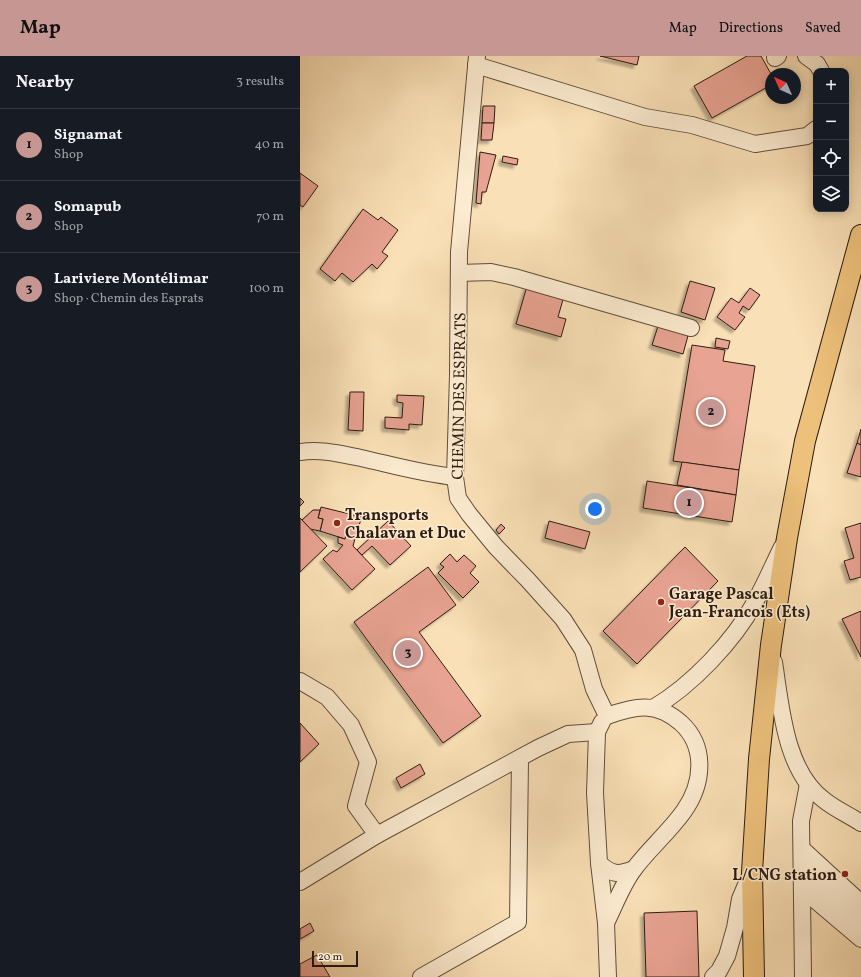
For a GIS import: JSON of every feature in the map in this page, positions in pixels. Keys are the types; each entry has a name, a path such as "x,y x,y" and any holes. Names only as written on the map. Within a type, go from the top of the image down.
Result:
{"main road":[{"path":"754,977 752,872 759,760 771,645 786,538 805,441 861,235"}],"street":[{"path":"806,56 817,64 819,68"},
{"path":"476,60 644,117 692,125 755,144 807,136 813,131"},
{"name":"CHEMIN DES ESPRATS","path":"476,60 459,252 455,477 458,498 496,547 563,619 583,650 594,689 607,716"},
{"path":"459,273 491,272 506,275 691,328"},
{"path":"300,452 315,450 435,475 455,477"},
{"path":"653,708 668,699 690,682 730,639 754,604 786,538"},
{"path":"771,645 786,737 794,760 808,784 823,800 861,823"},
{"path":"300,681 327,697 351,725 368,762 356,806 377,835"},
{"path":"606,923 634,869 684,811 699,778 700,763 698,749 688,730 673,716 653,708 634,708 607,716 598,732 595,793 599,863 606,923 608,977"},
{"path":"300,882 377,835 538,748 568,734 598,732"},
{"path":"421,977 518,922 520,758"},
{"path":"803,977 801,821 808,784"},
{"path":"802,849 861,903"},
{"path":"599,863 606,870 612,873 625,873 634,869"},
{"path":"802,868 861,921"},
{"path":"713,977 719,971 727,956 735,928 740,899 752,872"},
{"path":"802,889 861,939"}],"building":[{"path":"600,56 639,56 637,65"},
{"path":"747,56 761,56 768,68 765,68 765,88 712,118 694,86"},
{"path":"483,106 495,106 494,123 482,123"},
{"path":"482,123 494,123 492,140 481,140"},
{"path":"480,152 496,155 486,192 482,192 481,204 476,203"},
{"path":"503,156 518,159 517,165 502,162"},
{"path":"300,173 318,186 303,207 300,205"},
{"path":"363,209 378,220 381,217 398,230 382,252 388,256 377,269 372,264 353,282 342,273 335,281 320,269"},
{"path":"690,281 715,288 705,320 681,312"},
{"path":"527,286 564,296 558,317 566,319 561,337 516,324"},
{"path":"750,288 760,295 749,310 743,306 739,313 745,317 735,330 717,317 731,298 739,303"},
{"path":"659,323 689,332 683,354 652,345"},
{"path":"716,338 730,341 728,349 715,347"},
{"path":"692,345 725,350 723,361 755,366 739,470 673,461"},
{"path":"350,392 364,392 363,431 348,430"},
{"path":"397,395 424,396 422,425 409,424 409,430 385,428 385,417 402,418 403,403 397,402"},
{"path":"861,429 861,445 857,443"},
{"path":"857,443 861,445 861,477 847,473"},
{"path":"682,462 739,470 736,495 677,485"},
{"path":"647,481 736,495 732,522 643,508"},
{"path":"300,498 304,502 300,506"},
{"path":"321,507 362,517 358,528 349,526 345,539 320,531 323,519 318,518"},
{"path":"313,510 320,510 318,518 323,519 320,531 310,529 302,520"},
{"path":"300,518 327,546 300,572"},
{"path":"388,521 411,546 390,565 372,546 362,555 357,550"},
{"path":"549,521 590,532 585,549 545,538"},
{"path":"861,523 861,577 850,580 844,561 854,558 845,528"},
{"path":"501,524 505,528 499,534 496,530"},
{"path":"349,526 358,528 353,546 375,569 352,590 323,559 333,550 337,552 343,545 338,543 338,537 345,539"},
{"path":"685,547 718,581 637,664 603,631"},
{"path":"450,554 457,562 464,555 476,566 470,573 479,582 463,598 438,573 444,567 440,564"},
{"path":"428,567 456,605 419,632 481,716 443,743 354,622"},
{"path":"861,611 861,657 842,619"},
{"path":"300,723 319,744 300,762"},
{"path":"420,764 425,774 401,788 396,778"},
{"path":"697,911 699,977 646,977 644,913"},
{"path":"310,923 314,931 300,939 300,929"},
{"path":"317,955 330,977 300,977 300,964"}],"place":[{"name":"Somapub","path":"711,412"},
{"name":"Signamat","path":"689,503"},
{"name":"Transports Chalavan et Duc","path":"337,523"},
{"name":"Garage Pascal Jean-Francois (Ets)","path":"661,602"},
{"name":"Lariviere Montélimar","path":"408,653"},
{"name":"L/CNG station","path":"845,874"}]}
